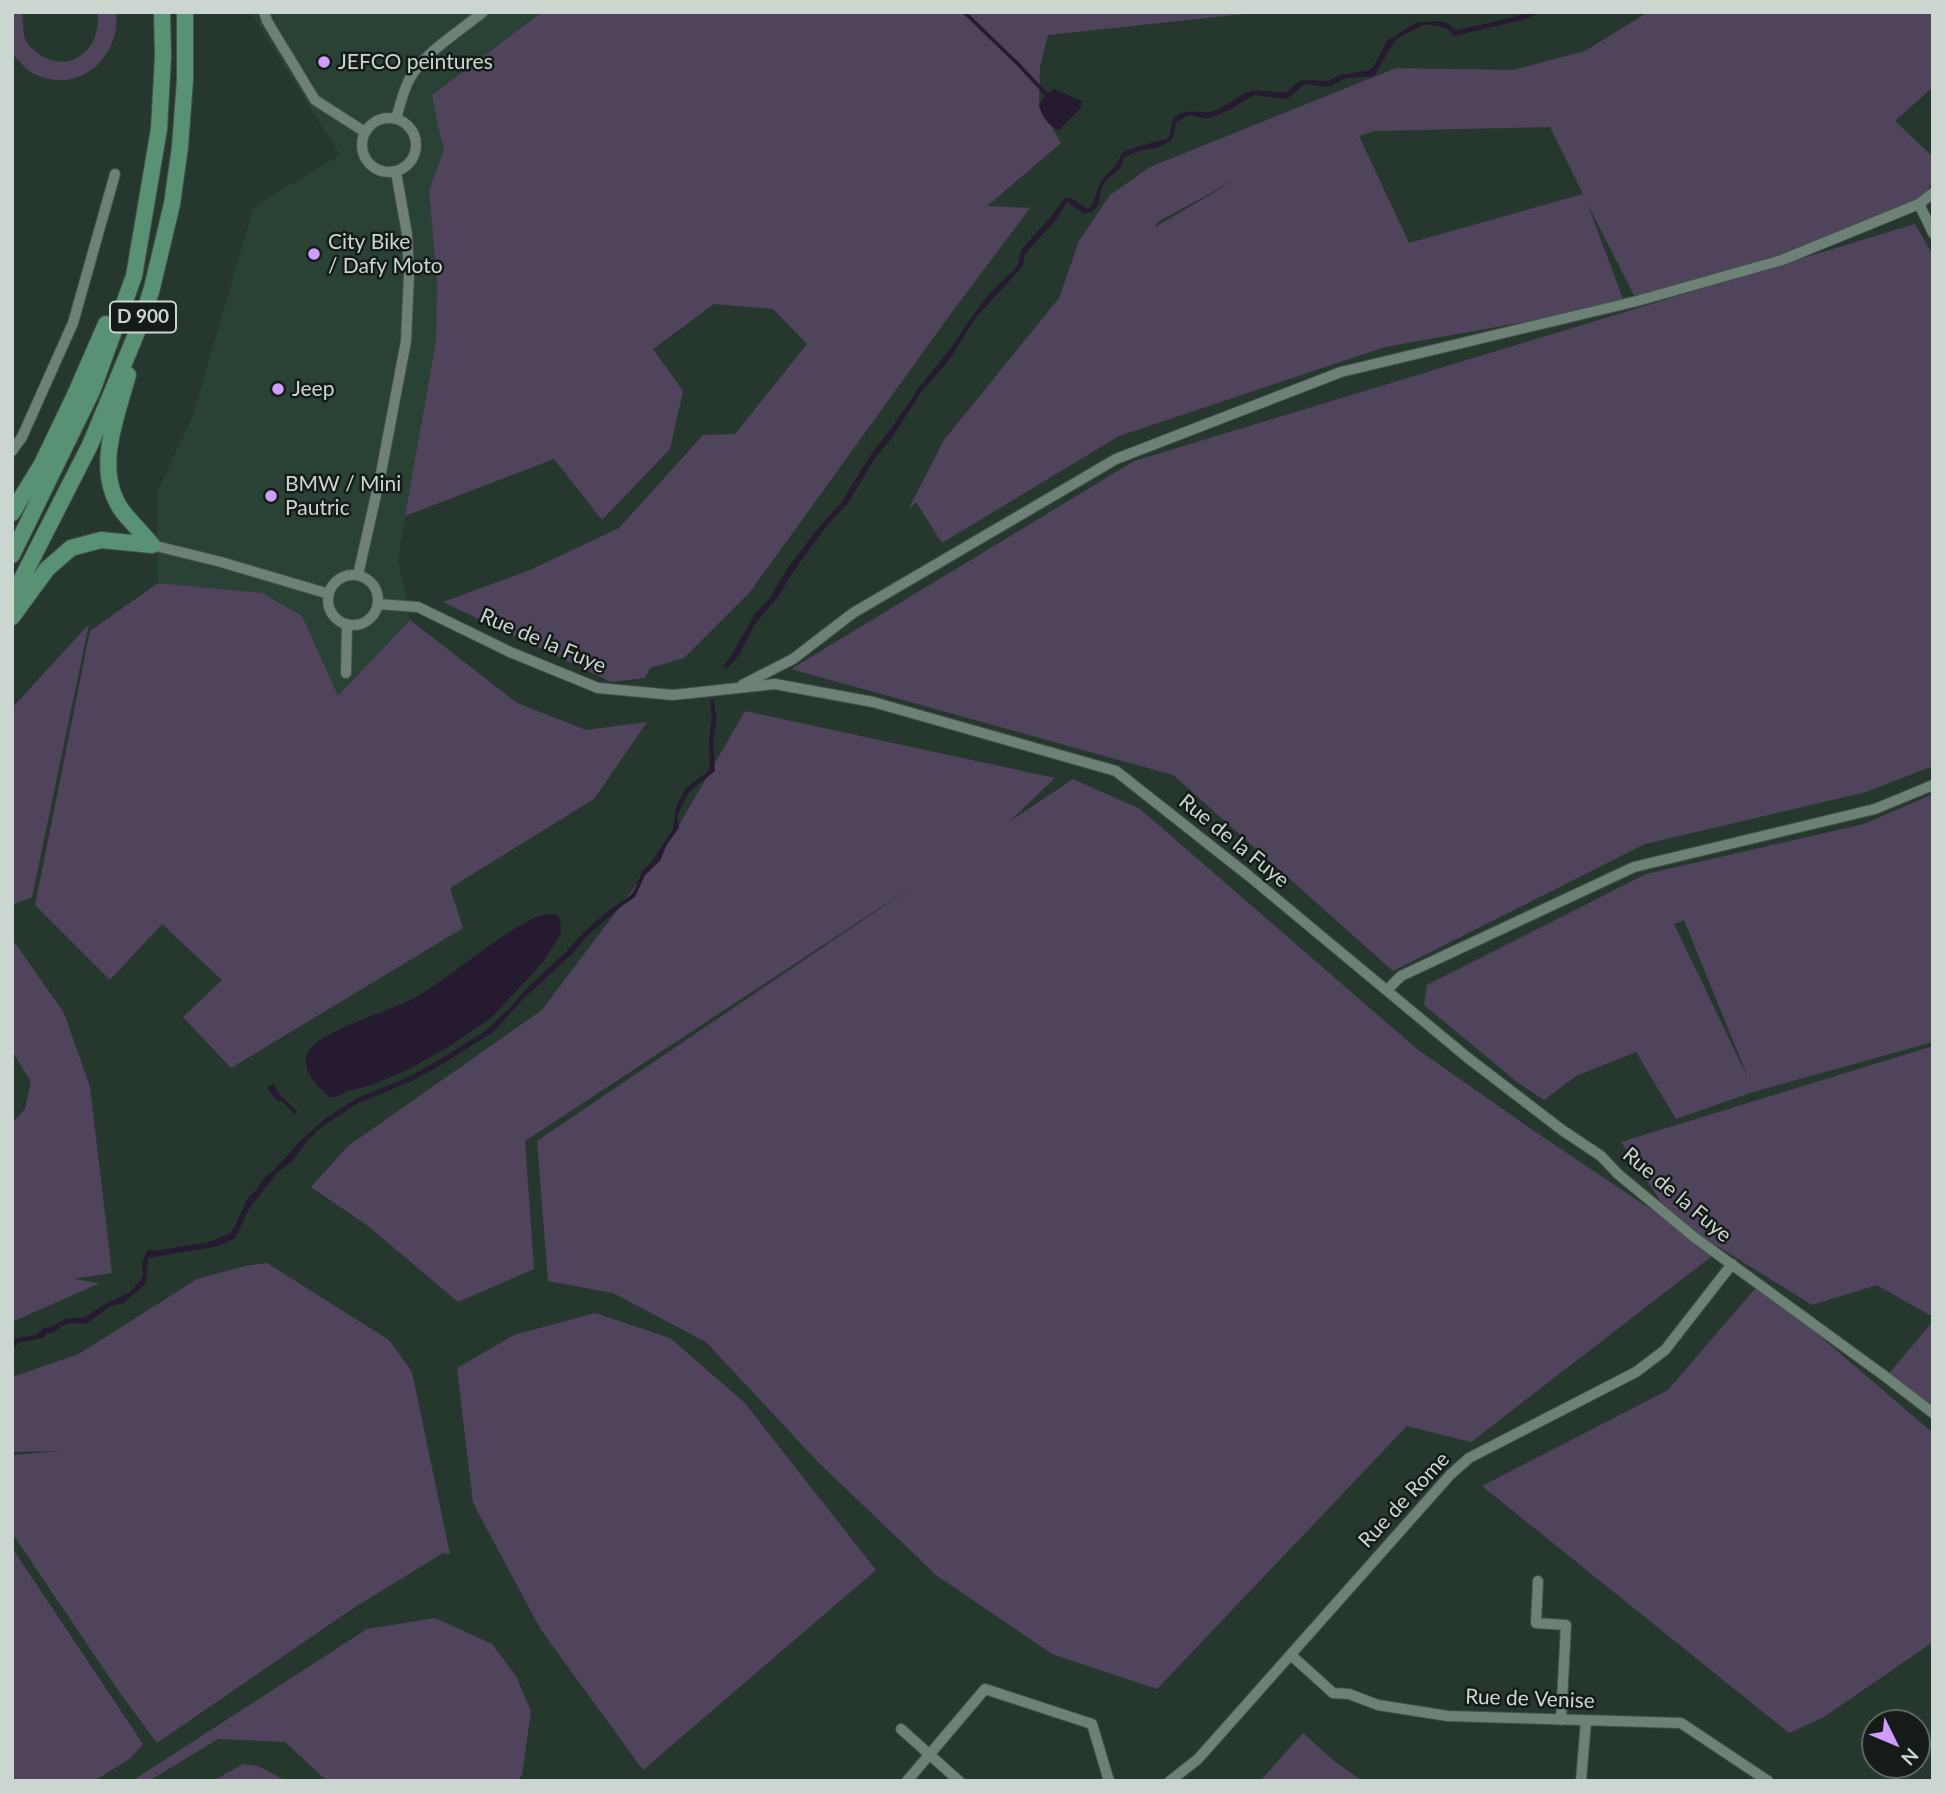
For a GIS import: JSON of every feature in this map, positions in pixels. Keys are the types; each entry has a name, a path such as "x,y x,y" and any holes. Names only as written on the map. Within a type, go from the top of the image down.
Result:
{"main road":[{"name":"D 900","path":"12,555 92,391 134,276 159,129 163,57 162,12"},
{"name":"D 900","path":"12,598 90,445 142,320 152,288 172,204 180,147 185,80 185,12"},
{"path":"12,513 42,464 139,248"},
{"path":"142,320 110,443 107,473 122,510 152,545"},
{"path":"12,617 47,569 71,548 101,540 152,545"}],"street":[{"path":"264,12 315,100 365,132"},
{"path":"397,119 410,77 426,58 483,12"},
{"path":"397,119 411,129 416,146 414,155 404,168 396,172 380,171 368,163 362,148 365,132 379,120 397,119"},
{"path":"358,575 382,473 406,341 409,275 407,234 396,172"},
{"path":"12,451 27,425 73,323 115,174"},
{"path":"736,688 793,659 853,612 1116,459 1341,372 1637,301 1782,260 1919,204 1933,193"},
{"path":"1919,204 1933,233"},
{"path":"152,545 233,565 329,594"},
{"path":"358,575 371,583 378,596 376,612 364,623 356,625 340,622 328,602 329,594 343,577 358,575"},
{"name":"Rue de la Fuye","path":"378,604 418,607 510,652 598,688 673,695 775,684 873,702 1116,771 1468,1058 1562,1130 1601,1156 1694,1237 1933,1413"},
{"path":"346,673 347,624"},
{"path":"1387,990 1401,976 1634,867 1875,809 1933,785"},
{"name":"Rue de Rome","path":"1170,1781 1198,1759 1450,1475 1469,1458 1636,1372 1665,1350 1732,1264"},
{"path":"1538,1581 1536,1623 1566,1625 1561,1720"},
{"name":"Rue de Venise","path":"1291,1654 1333,1693 1349,1694 1378,1704 1448,1716 1681,1723 1768,1781"},
{"path":"907,1781 985,1689 1092,1724 1109,1781"},
{"path":"1581,1781 1586,1721"},
{"path":"901,1729 959,1781"}],"shaded area":[{"path":"12,12 22,12 24,36 28,44 40,55 63,62 83,54 90,46 98,25 97,12 116,12 116,26 108,52 100,63 77,77 50,79 31,72 13,55"},
{"path":"250,12 542,12 432,95 444,150 429,190 437,285 436,340 398,558 410,620 338,697 262,593 158,583 158,491 193,415 254,206 340,155"},
{"path":"542,12 1263,12 1048,35 1040,67 1039,105 1061,143 987,206 1030,208 750,592 684,658 650,668 645,678 611,682 443,602 530,570 619,528 703,435 735,434 807,344 773,309 714,304 653,349 683,391 670,449 602,520 554,459 405,516 436,340 437,285 429,190 444,150 432,95"},
{"path":"1528,12 1542,12 1522,20 1454,36 1447,28 1425,24 1396,39 1374,76 1346,78 1329,87 1305,84 1287,99 1254,95 1207,119 1189,115 1176,122 1171,141 1124,157 1118,170 1101,189 1098,206 1091,212 1084,214 1067,202 1055,221 1025,254 1023,266 977,316 949,360 922,391 891,439 875,458 848,503 825,528 778,597 755,624 739,655 722,674 727,666 722,667 787,569 841,503 870,456 973,315 1018,265 1021,250 1064,199 1071,198 1088,209 1101,181 1116,165 1122,153 1169,137 1173,119 1178,115 1214,111 1248,92 1286,92 1303,80 1328,81 1340,75 1370,70 1387,41 1415,23 1438,21 1457,30"},
{"path":"1648,12 1933,12 1933,87 1895,121 1933,157 1933,181 1919,204 1782,260 1637,301 1587,203 1625,304 1385,347 1119,436 942,543 916,502 908,510 944,440 1059,298 1079,241 1110,195 1150,167 1396,68 1513,70 1585,51","holes":["1550,127 1583,194 1409,243 1359,136 1374,131","1235,180 1154,228 1159,221"]},
{"path":"1054,89 1082,101 1080,109 1059,130 1046,120 1039,105 1046,94"},
{"path":"1915,224 1933,255 1933,766 1866,792 1645,844 1393,971 1173,775 791,669 1134,461"},
{"path":"158,583 262,593 302,616 338,696 410,620 517,703 586,730 647,722 594,799 450,888 463,928 231,1068 183,1017 222,980 162,924 110,980 35,905 90,631"},
{"path":"89,624 32,897 12,905 12,708"},
{"path":"713,699 717,719 713,741 715,771 689,792 677,816 679,828 667,844 660,861 645,875 635,897 586,937 493,1032 441,1065 410,1082 358,1103 322,1127 292,1161 276,1174 249,1209 235,1238 219,1246 148,1258 146,1283 124,1303 111,1306 86,1324 70,1323 53,1333 47,1333 43,1338 17,1343 17,1346 12,1347 12,1341 18,1338 36,1335 43,1328 65,1319 85,1317 130,1292 141,1280 142,1263 148,1249 154,1251 209,1242 230,1233 247,1199 266,1176 326,1118 359,1097 402,1080 432,1064 484,1032 509,1009 585,931 630,896 635,889 642,872 673,829 676,807 686,788 707,772 710,766 710,700"},
{"path":"745,711 1055,778 1009,822 1073,779 1140,809 1417,1049 1716,1253 1471,1442 1407,1426 1157,1689 1052,1654 936,1575 818,1462 706,1342 613,1293 548,1281 537,1141 921,881 525,1141 534,1269 458,1302 368,1226 311,1187 348,1146 542,1010 671,839"},
{"path":"1933,794 1933,1042 1753,1092 1676,1119 1636,1052 1576,1076 1544,1100 1517,1082 1424,1005 1427,985 1646,874 1864,824","holes":["1684,920 1747,1076 1674,924"]},
{"path":"556,914 560,918 561,933 543,962 492,1017 450,1046 409,1069 335,1097 329,1097 311,1077 306,1064 308,1052 327,1036 416,997 520,925 538,916"},
{"path":"12,943 15,943 64,1013 90,1087 112,1273 73,1279 100,1283 12,1322 12,1123 25,1109 31,1082 12,1051"},
{"path":"1933,1046 1933,1317 1877,1285 1812,1305 1672,1218 1621,1142"},
{"path":"273,1084 297,1111 295,1114 281,1101 278,1102 267,1088"},
{"path":"267,1263 389,1340 412,1372 450,1554 443,1553 352,1609 157,1743 12,1533 12,1455 62,1451 12,1452 12,1377 79,1354 197,1279"},
{"path":"1759,1284 1933,1433 1933,1642 1824,1717 1789,1733 1482,1486 1668,1390"},
{"path":"595,1313 670,1338 744,1402 876,1570 643,1770 541,1630 473,1503 457,1368 514,1335"},
{"path":"1933,1321 1933,1413 1886,1377"},
{"path":"12,1548 143,1744 131,1758 94,1781 12,1781"},
{"path":"435,1618 492,1644 516,1676 531,1711 522,1775 517,1781 327,1781 285,1742 218,1739 149,1781 132,1781 367,1629"},
{"path":"1303,1733 1333,1760 1362,1781 1260,1781"},
{"path":"243,1764 258,1766 287,1781 213,1781"}],"waterway":[{"path":"964,12 1046,94"}],"place":[{"name":"JEFCO peintures","path":"324,62"},
{"name":"City Bike / Dafy Moto","path":"314,254"},
{"name":"Jeep","path":"278,389"},
{"name":"BMW / Mini Pautric","path":"271,496"}]}
